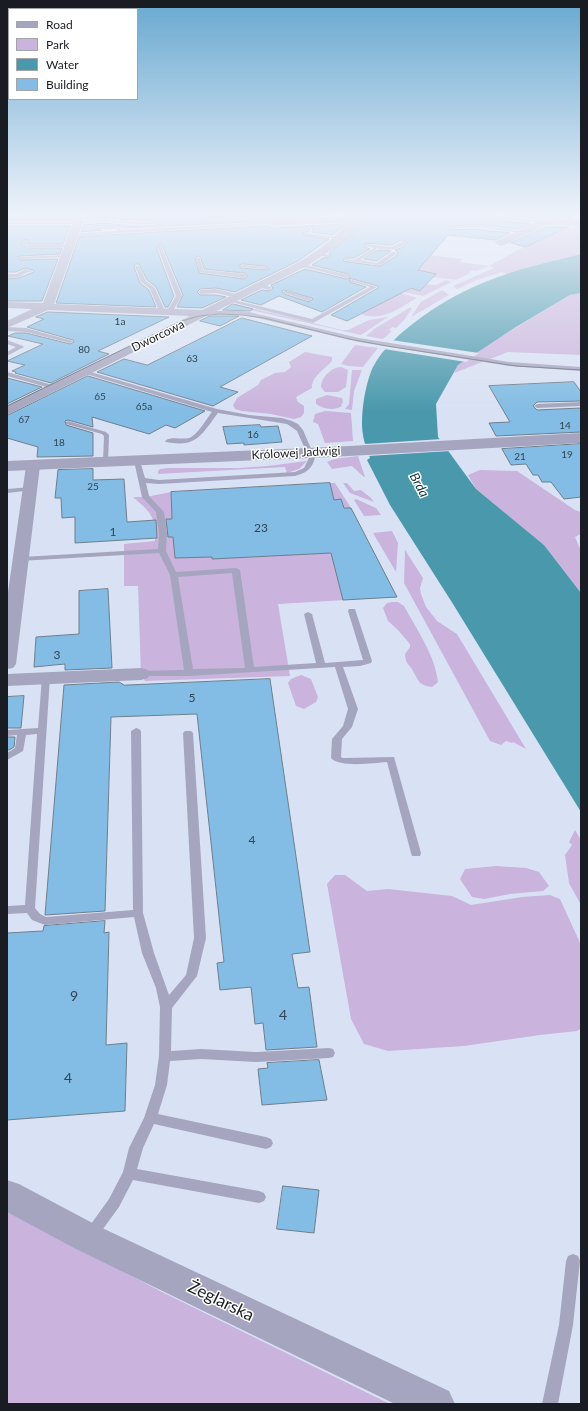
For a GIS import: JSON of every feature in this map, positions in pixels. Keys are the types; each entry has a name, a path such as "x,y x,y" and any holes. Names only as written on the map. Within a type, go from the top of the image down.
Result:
{"street":[{"path":"7,325 48,306 55,280"},
{"name":"Dworcowa","path":"7,411 271,280"},
{"path":"7,305 204,313"},
{"name":"Królowej Jadwigi","path":"8,467 581,438"},
{"path":"7,664 22,559 33,466"},
{"path":"7,680 141,674"},
{"name":"Żeglarska","path":"7,1195 88,1238 436,1404"}],"lane":[{"path":"143,280 152,288 166,311 179,296 173,280"},
{"path":"201,292 216,291 234,299 313,321 374,287 352,280"},
{"path":"286,292 309,299"},
{"path":"204,313 231,312 251,314 359,340 509,364 581,369"},
{"path":"7,329 26,330 70,341"},
{"path":"7,342 21,347 7,354"},
{"path":"85,372 216,411 238,416 286,420 300,431 312,458 309,466 302,472 295,474 159,482 142,480"},
{"path":"7,374 54,387"},
{"path":"537,406 581,404"},
{"path":"168,440 190,440 196,437 216,411"},
{"path":"68,423 104,433 106,436 106,462"},
{"path":"137,461 146,497 160,512 163,534 162,551 174,575 188,673"},
{"path":"7,491 31,489"},
{"path":"22,559 162,551"},
{"path":"174,575 236,570 250,670"},
{"path":"141,674 250,670 368,661 352,611"},
{"path":"308,614 320,665"},
{"path":"338,664 353,709 347,727 337,739 336,758 342,761 391,759 416,853"},
{"path":"46,678 30,909 36,917 45,921 138,913"},
{"path":"7,733 42,731"},
{"path":"88,1238 114,1203 129,1174 136,1148 150,1118 161,1085 165,1056 166,1007 162,988 148,953 138,913 136,731"},
{"path":"7,757 20,749 22,732"},
{"path":"166,1007 191,976 200,938 188,733"},
{"path":"7,910 30,909"},
{"path":"165,1056 201,1054 256,1057 329,1053"},
{"path":"150,1118 266,1143"},
{"path":"129,1174 259,1197"},
{"path":"550,1404 566,1325 573,1261"}],"green space":[{"path":"446,280 452,282 423,296 404,292 411,288 420,291 426,284 436,285"},
{"path":"467,280 477,280 457,289 453,286"},
{"path":"442,290 449,295 411,317 421,302"},
{"path":"398,292 417,298 390,313 383,315 368,316 360,314"},
{"path":"581,293 581,355 508,352 454,373 458,365 484,347 570,295"},
{"path":"235,304 342,330 348,330 369,320 388,317 361,335 232,306"},
{"path":"409,308 412,308 405,319 396,328 392,327 389,330 392,331 383,339 366,336 374,329"},
{"path":"355,345 378,348 363,367 341,364"},
{"path":"305,352 332,357 332,361 316,377 312,384 312,388 296,397 298,402 304,406 304,413 301,417 294,419 235,409 233,405 237,398 258,385 261,380 275,373 285,372 291,367 289,362"},
{"path":"341,367 348,370 346,387 338,392 325,392 321,387 321,383 325,376 334,369"},
{"path":"352,370 362,370 354,391 352,410 345,409 349,404"},
{"path":"327,395 342,398 342,406 339,408 329,409 316,404 316,399"},
{"path":"325,411 351,413 353,441 325,443 318,424 313,422 315,414"},
{"path":"358,456 365,477 352,466 332,469 327,462 334,459"},
{"path":"307,461 299,469 287,473 285,467 158,474 160,469 167,468 239,468"},
{"path":"480,470 517,471 575,510 581,512 581,534 575,537 581,551 581,593 544,545 476,489 468,475"},
{"path":"335,483 351,508 397,597 278,604 290,676 145,681 141,674 138,586 124,586 124,544 155,541 155,526 148,511 133,497 146,497 171,492"},
{"path":"343,483 347,483 354,491 361,490 374,502 350,493"},
{"path":"356,499 376,508 381,515 364,516 354,500"},
{"path":"392,531 398,543 396,572 373,533"},
{"path":"405,550 423,578 420,588 426,607 437,621 457,634 526,749 513,742 506,741 501,745 490,741 404,583"},
{"path":"398,602 404,606 429,652 438,682 432,687 424,685 420,682 412,668 407,663 405,654 410,647 410,644 388,621 383,608 387,603"},
{"path":"301,675 311,679 318,697 316,702 304,709 296,706 288,683 291,679"},
{"path":"575,830 581,840 581,905 569,883 565,855 572,845 569,842"},
{"path":"496,866 526,868 539,872 549,886 543,891 510,894 484,899 472,897 460,879 465,869"},
{"path":"335,875 345,875 367,891 388,889 452,896 471,905 522,897 550,895 560,899 581,945 581,1029 577,1031 464,1046 388,1051 364,1044 351,1019 327,884"},
{"path":"7,1210 162,1292 390,1404 7,1404"}],"water":[{"name":"Brda","path":"490,280 581,280 581,293 570,295 516,327 458,365 436,404 438,437 476,489 544,545 581,593 581,812 390,505 367,460 370,458 364,438 362,419 366,391 373,367 393,341 407,328 438,306"}],"pier":[{"path":"391,340 479,353 466,362 384,349"},
{"path":"442,439 451,451 368,456 364,444"}],"building":[{"path":"7,280 50,280 42,301 7,301"},
{"path":"64,280 139,280 140,283 149,290 156,307 56,303"},
{"path":"147,280 168,280 174,296 168,307 165,307 156,287"},
{"path":"177,280 260,280 235,292 216,288 200,289 197,292 200,295 216,295 226,297 202,308 177,307 183,295"},
{"path":"282,280 349,280 350,282 366,287 322,312 279,296 261,305 241,300 262,290 270,291 273,288 271,285","holes":["284,290 313,299 309,302 284,294 282,291"]},
{"path":"356,280 430,280 420,291 411,288 347,321 331,315 378,288 378,286"},
{"path":"233,304 253,309 250,311 223,310"},
{"path":"48,312 169,317 98,351 109,354 51,383 15,373 16,372 12,371 25,365 7,361 43,344 8,336 15,333 26,333 70,344 74,342 73,340 27,327 44,319 36,317"},
{"path":"210,316 239,316 220,326 200,321"},
{"path":"242,318 312,336 220,387 238,392 213,406 97,372 124,359 147,365"},
{"path":"88,376 205,411 175,428 166,425 149,434 92,417 93,427 68,420 65,421 66,425 93,433 93,456 37,457 38,447 7,438 7,416"},
{"path":"7,378 42,387 7,404"},
{"path":"574,382 581,392 581,401 537,402 533,406 537,410 581,408 581,432 496,436 489,423 510,422 489,386"},
{"path":"260,425 261,427 278,426 282,442 244,445 244,443 227,444 223,427"},
{"path":"581,444 581,497 564,499 551,482 542,482 538,475 533,475 526,464 511,465 502,449"},
{"path":"93,469 93,480 124,479 127,522 156,520 157,538 75,543 75,517 62,518 61,498 55,498 58,470"},
{"path":"330,483 334,500 341,499 344,508 351,508 397,597 343,600 331,553 212,559 212,557 175,558 173,537 168,537 166,519 172,519 171,492"},
{"path":"108,589 112,668 65,670 65,664 34,667 36,637 79,634 79,591"},
{"path":"270,679 310,952 292,954 298,988 309,987 317,1047 266,1050 263,1023 255,1024 251,987 220,990 217,963 224,962 197,714 111,717 105,911 45,915 64,685 119,682 124,685"},
{"path":"24,696 21,728 7,728 7,697"},
{"path":"7,737 15,737 14,747 9,750 7,750"},
{"path":"105,921 104,933 109,932 106,1045 127,1043 125,1111 7,1120 7,933 43,931 44,926"},
{"path":"319,1060 327,1100 262,1105 258,1069 268,1068 267,1063"},
{"path":"283,1186 319,1190 314,1233 277,1229"}],"tram line":[{"path":"7,406 179,322 199,316 220,314 264,318 349,339 387,346 516,366 581,370"}]}
